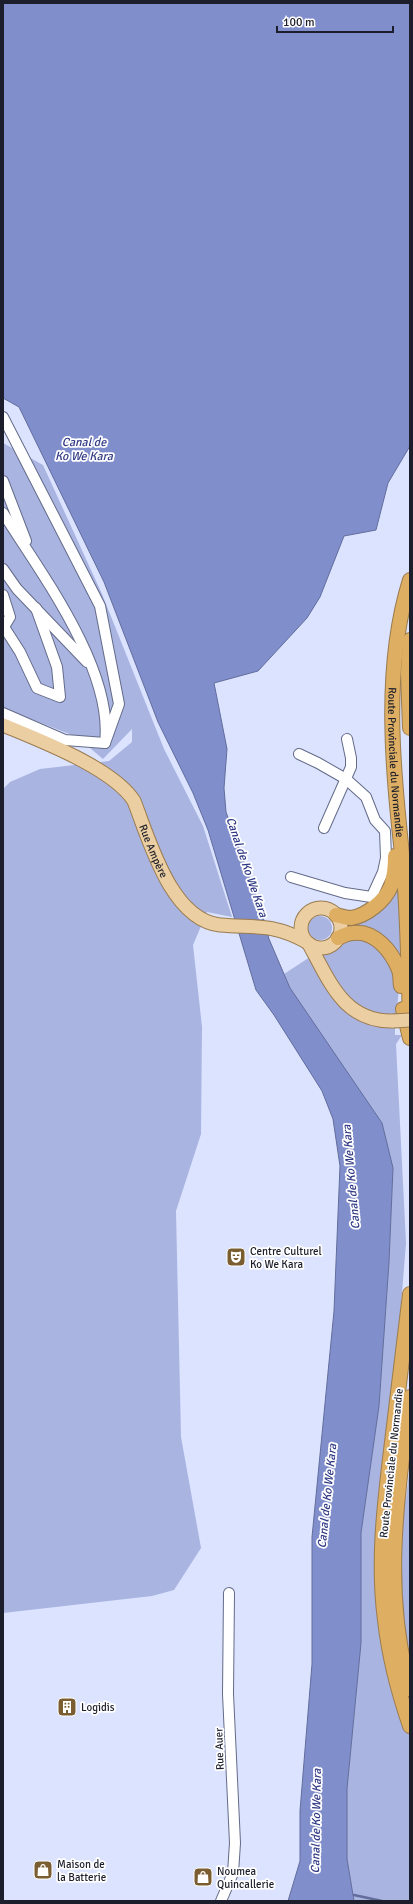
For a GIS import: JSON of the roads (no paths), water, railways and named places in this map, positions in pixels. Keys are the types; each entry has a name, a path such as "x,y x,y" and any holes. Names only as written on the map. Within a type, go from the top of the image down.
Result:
{"highway":[{"name":"Route Provinciale du Normandie","path":"410,580 402,611 394,675 393,741 398,831 403,864 410,1019"},
{"name":"Route Provinciale du Normandie","path":"410,640 408,673 410,728"},
{"path":"336,915 350,918 365,914 377,898 391,887 395,869 398,831"},
{"path":"334,941 353,933 368,935 378,940 388,951 399,971 404,1014 410,1038"},
{"name":"Route Provinciale du Normandie","path":"410,1294 385,1495 382,1559 383,1603 389,1649 395,1678 410,1726"},
{"name":"Route Provinciale du Normandie","path":"410,1397 394,1529 394,1588 400,1648 410,1689"}],"main road":[{"name":"Rue Ampère","path":"3,725 102,772 128,792 134,801 165,878 181,902 198,917 217,925 270,927"},
{"name":"Rue Ampère","path":"3,733 83,762"},
{"path":"329,982 327,955 340,926 336,915 321,908 310,911 306,915 303,919 301,930 329,982 342,1000 357,1014 374,1020 393,1021 410,1019"},
{"path":"270,927 288,924 306,915"},
{"path":"270,927 320,948 334,941"}],"street":[{"path":"3,417 100,606 119,704 105,743"},
{"path":"3,481 33,560"},
{"path":"3,513 76,629 99,687 107,726 105,743"},
{"path":"3,568 17,589 90,666"},
{"path":"3,595 10,617 4,627 20,652 37,688 60,697 57,667 36,608"},
{"path":"3,713 65,740 105,743"},
{"path":"324,828 351,767 351,758 347,739"},
{"path":"291,877 345,893 377,898 386,858 385,831 375,820 366,797 346,779 299,754"},
{"name":"Rue Auer","path":"221,1901 232,1873 235,1843 228,1694 229,1593"}],"water":[{"name":"Canal de Ko We Kara","path":"3,3 410,3 410,446 388,483 376,530 344,536 320,597 307,618 258,671 214,683 227,749 224,788 226,812 260,906 269,939 290,988 382,1123 393,1168 389,1262 379,1406 361,1533 361,1643 347,1789 347,1859 354,1901 288,1901 300,1861 300,1811 312,1664 312,1537 334,1311 340,1166 333,1119 322,1091 274,1015 256,990 208,830 193,793 158,722 104,582 19,407 3,398"}],"waterway":[{"path":"354,1895 382,1901"}],"place":[{"name":"Centre Culturel Ko We Kara","path":"236,1257"},
{"name":"Logidis","path":"67,1707"},
{"name":"Maison de la Batterie","path":"43,1870"},
{"name":"Noumea Quincallerie","path":"203,1877"}]}
